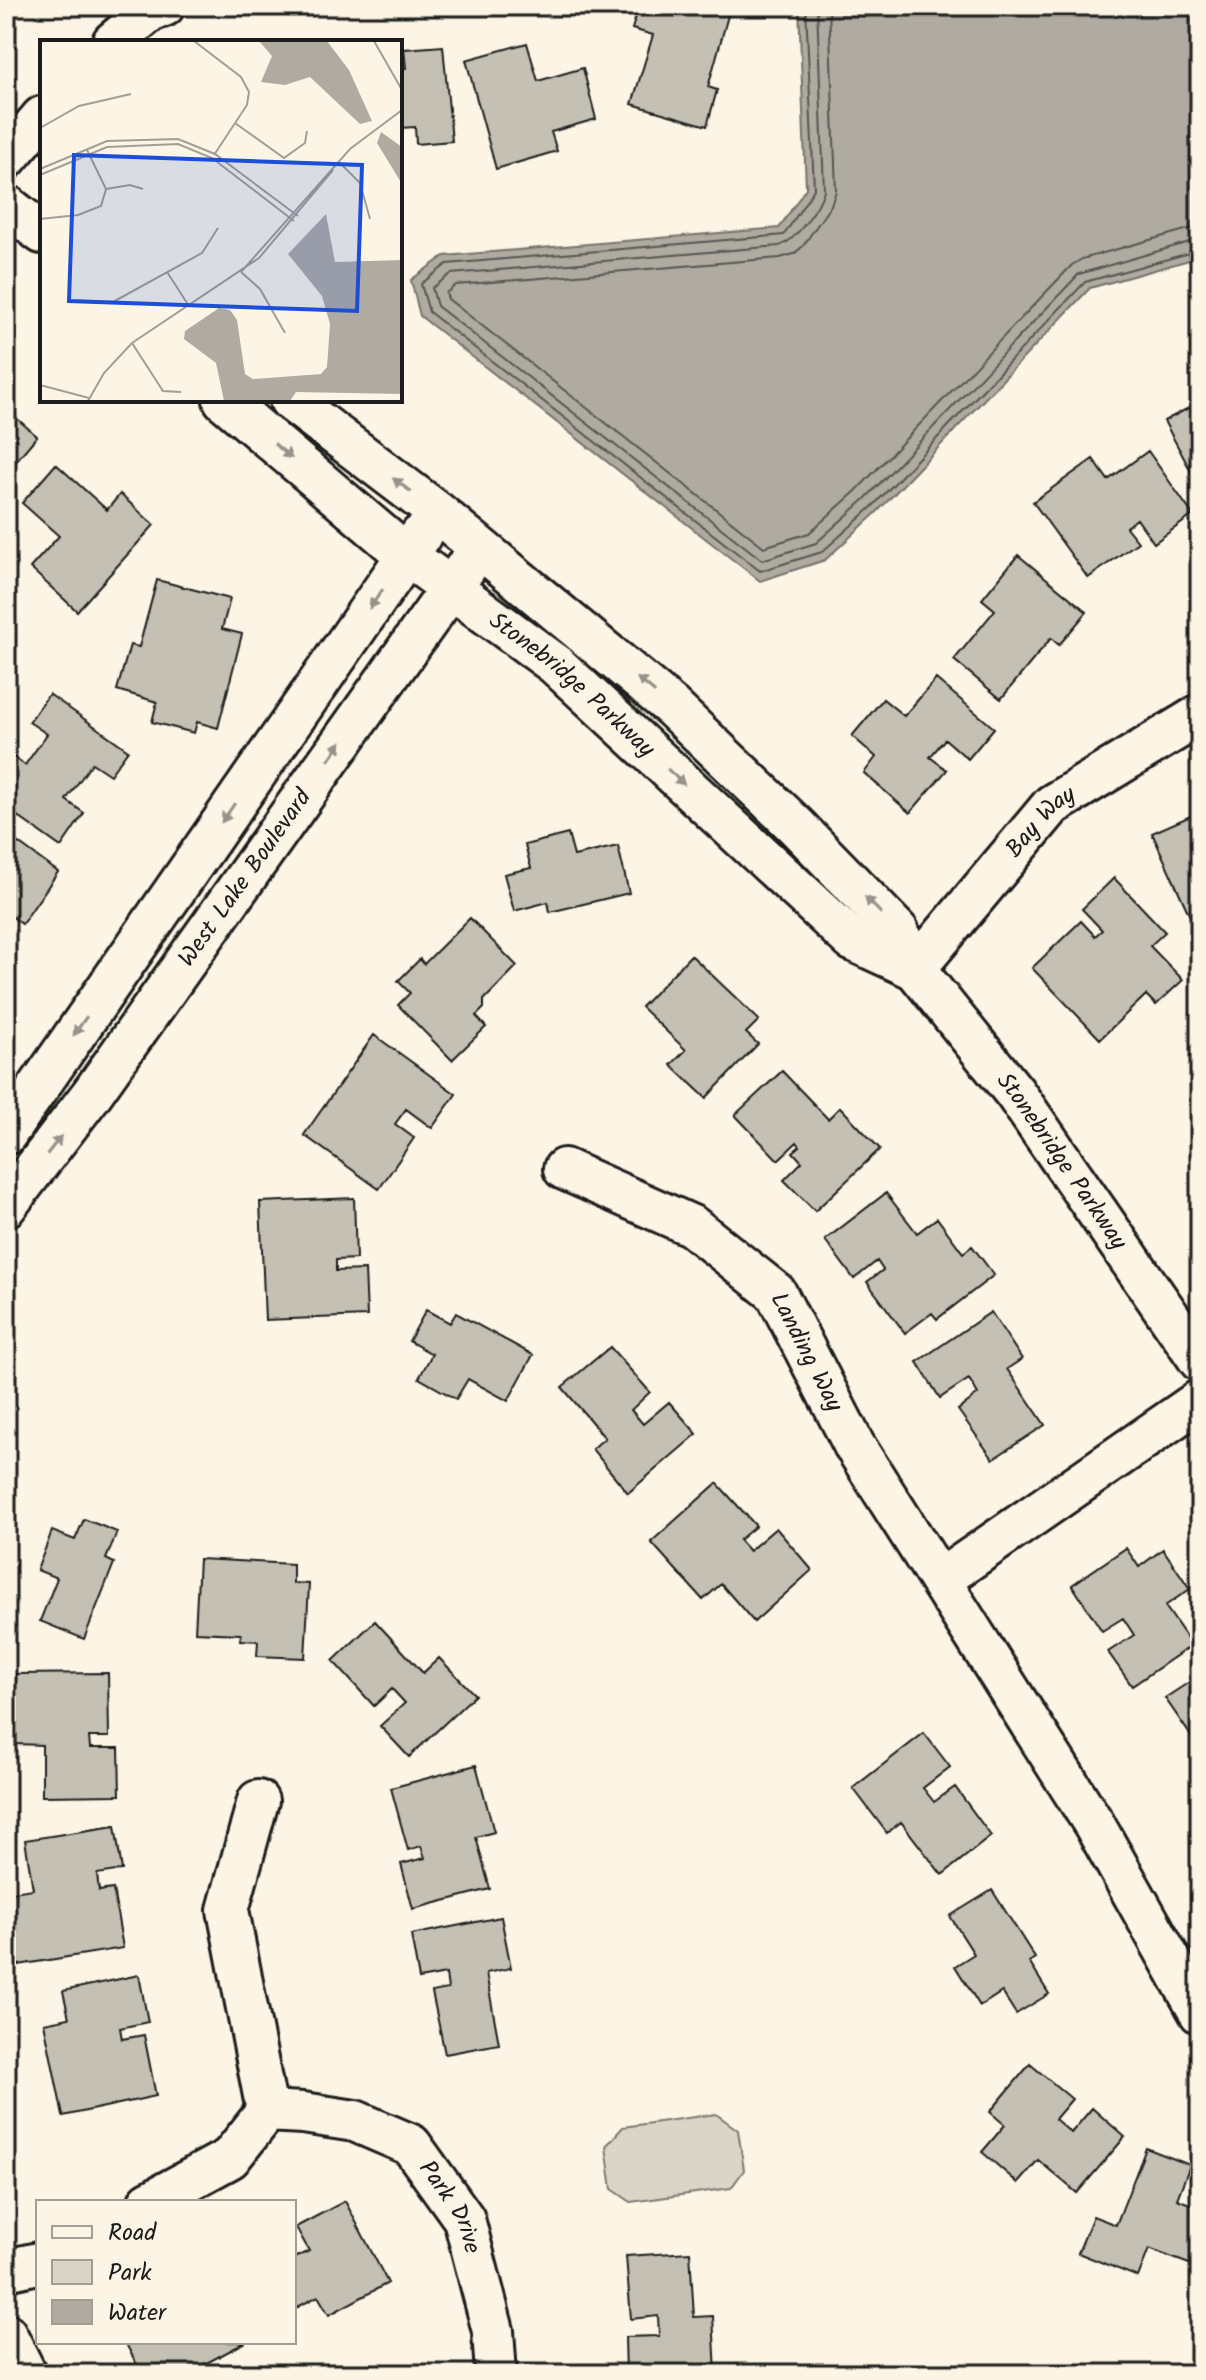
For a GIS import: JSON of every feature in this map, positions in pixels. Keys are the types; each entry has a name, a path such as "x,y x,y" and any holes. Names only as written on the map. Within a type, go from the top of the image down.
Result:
{"street":[{"path":"115,40 150,11 164,6"},
{"path":"6,159 40,119"},
{"path":"6,205 40,231"},
{"name":"Stonebridge Parkway","path":"226,402 406,555 555,664 852,940 915,969"},
{"name":"Stonebridge Parkway","path":"293,402 437,512 672,707 796,826 898,931 915,969 1015,1093 1200,1361"},
{"name":"West Lake Boulevard","path":"6,1134 437,512"},
{"name":"West Lake Boulevard","path":"6,1206 91,1095 480,547"},
{"name":"Bay Way","path":"915,969 1052,805 1200,715"},
{"name":"Landing Way","path":"564,1169 692,1226 776,1293 854,1445 1094,1824 1200,2013"},
{"path":"940,1580 1200,1400"},
{"path":"153,2200 230,2158 267,2111 228,1910 258,1801"},
{"name":"Park Drive","path":"267,2111 355,2121 411,2145 464,2219 493,2331 496,2374"},
{"path":"6,2270 36,2263"},
{"path":"6,2334 26,2374"}],"green space":[{"path":"716,2114 738,2130 744,2170 731,2188 631,2202 612,2189 606,2146 623,2127"}],"water":[{"path":"799,6 1200,6 1200,257 1090,288 877,512 825,560 760,581 420,316 411,280 444,256 779,228 806,188"}],"building":[{"path":"639,6 711,6 729,12 708,87 717,90 707,126 632,104 653,35 632,29"},
{"path":"527,43 538,81 583,68 596,119 551,132 557,151 496,169 466,60"},
{"path":"443,46 452,141 416,144 415,127 402,128 402,69 406,68 404,49"},
{"path":"1200,402 1200,488 1164,421"},
{"path":"6,409 37,436 6,473"},
{"path":"1148,451 1193,515 1154,543 1137,519 1126,527 1138,542 1088,578 1033,502 1093,459 1108,480"},
{"path":"56,464 107,510 120,494 154,525 77,611 30,568 59,536 22,503"},
{"path":"1018,555 1087,612 1059,645 1051,638 1001,699 954,660 995,610 982,599"},
{"path":"157,580 230,599 222,629 242,634 218,728 197,722 194,733 152,722 157,702 117,690 130,645 139,647"},
{"path":"936,679 994,728 968,759 945,739 930,757 947,770 910,813 864,773 876,757 852,736 883,699 904,716"},
{"path":"49,694 128,750 110,775 92,763 66,800 84,813 61,847 6,808 6,756 8,753 25,765 47,734 29,722"},
{"path":"1195,814 1200,824 1200,920 1193,923 1152,833"},
{"path":"6,834 58,872 22,924 6,912"},
{"path":"568,834 574,856 618,846 629,893 550,912 548,902 514,911 504,874 531,868 525,845"},
{"path":"1114,878 1165,932 1150,946 1183,980 1156,1005 1146,995 1100,1039 1032,968 1081,921 1095,936 1102,930 1082,909"},
{"path":"470,918 517,966 484,1000 484,1008 476,1016 486,1027 452,1060 398,1005 410,993 398,981 420,959 424,964"},
{"path":"691,955 759,1020 746,1033 758,1044 706,1098 671,1065 686,1050 641,1007"},
{"path":"374,1035 456,1094 432,1128 406,1109 395,1124 414,1138 379,1189 304,1135"},
{"path":"782,1071 828,1119 840,1107 880,1149 815,1211 784,1180 802,1162 793,1152 800,1146 797,1142 778,1160 735,1115"},
{"path":"886,1193 917,1233 937,1218 963,1253 972,1246 994,1275 937,1319 932,1313 905,1333 867,1282 883,1270 877,1261 854,1279 825,1240"},
{"path":"354,1198 356,1259 336,1260 336,1271 365,1270 367,1316 265,1320 260,1202"},
{"path":"426,1310 450,1323 456,1313 533,1355 508,1401 468,1379 456,1399 419,1378 432,1354 409,1341"},
{"path":"991,1312 1022,1359 1007,1369 1045,1425 993,1459 958,1410 978,1394 969,1379 940,1398 917,1362"},
{"path":"610,1347 650,1392 631,1410 643,1424 669,1402 697,1434 628,1493 592,1449 605,1438 562,1387"},
{"path":"717,1483 756,1526 739,1540 749,1551 776,1528 812,1570 754,1622 721,1584 703,1600 651,1542"},
{"path":"84,1519 117,1532 106,1559 114,1563 84,1639 40,1621 57,1578 37,1570 52,1531 75,1540"},
{"path":"1126,1548 1139,1567 1163,1549 1190,1589 1165,1606 1192,1645 1132,1686 1108,1652 1134,1635 1123,1618 1102,1631 1072,1585"},
{"path":"199,1559 293,1564 293,1583 309,1584 305,1658 257,1656 258,1641 240,1640 241,1634 195,1632"},
{"path":"375,1621 423,1673 439,1658 475,1695 409,1757 380,1726 405,1703 392,1689 374,1706 333,1661"},
{"path":"108,1673 109,1737 89,1737 90,1748 119,1748 120,1795 42,1796 42,1745 16,1744 15,1674"},
{"path":"1200,1675 1200,1749 1165,1698"},
{"path":"924,1733 950,1767 923,1788 934,1802 955,1787 991,1836 942,1875 901,1822 887,1833 853,1788"},
{"path":"476,1765 494,1832 476,1837 490,1889 413,1909 401,1864 425,1858 421,1846 408,1850 391,1788"},
{"path":"115,1826 122,1870 97,1874 99,1891 113,1889 123,1948 6,1967 6,1936 11,1935 6,1893 33,1889 25,1840"},
{"path":"992,1890 1035,1958 1029,1962 1049,1994 1016,2014 1002,1992 980,2006 955,1966 974,1954 950,1916"},
{"path":"501,1917 511,1968 486,1973 499,2044 445,2054 432,1992 448,1989 446,1974 419,1979 411,1935"},
{"path":"139,1975 148,2022 120,2028 122,2039 144,2035 156,2096 63,2116 44,2023 69,2018 63,1991"},
{"path":"1030,2064 1072,2099 1055,2119 1071,2133 1092,2108 1125,2137 1077,2193 1038,2160 1018,2183 982,2152 1005,2125 990,2112"},
{"path":"1146,2148 1190,2165 1177,2199 1200,2208 1200,2268 1149,2249 1138,2277 1078,2253 1093,2216 1116,2225"},
{"path":"345,2201 388,2283 329,2315 318,2296 296,2308 296,2257 309,2251 296,2227"},
{"path":"690,2252 694,2317 713,2316 716,2373 626,2374 625,2337 659,2336 658,2316 631,2319 626,2256"},
{"path":"126,2344 242,2344 186,2374 142,2374"}]}
